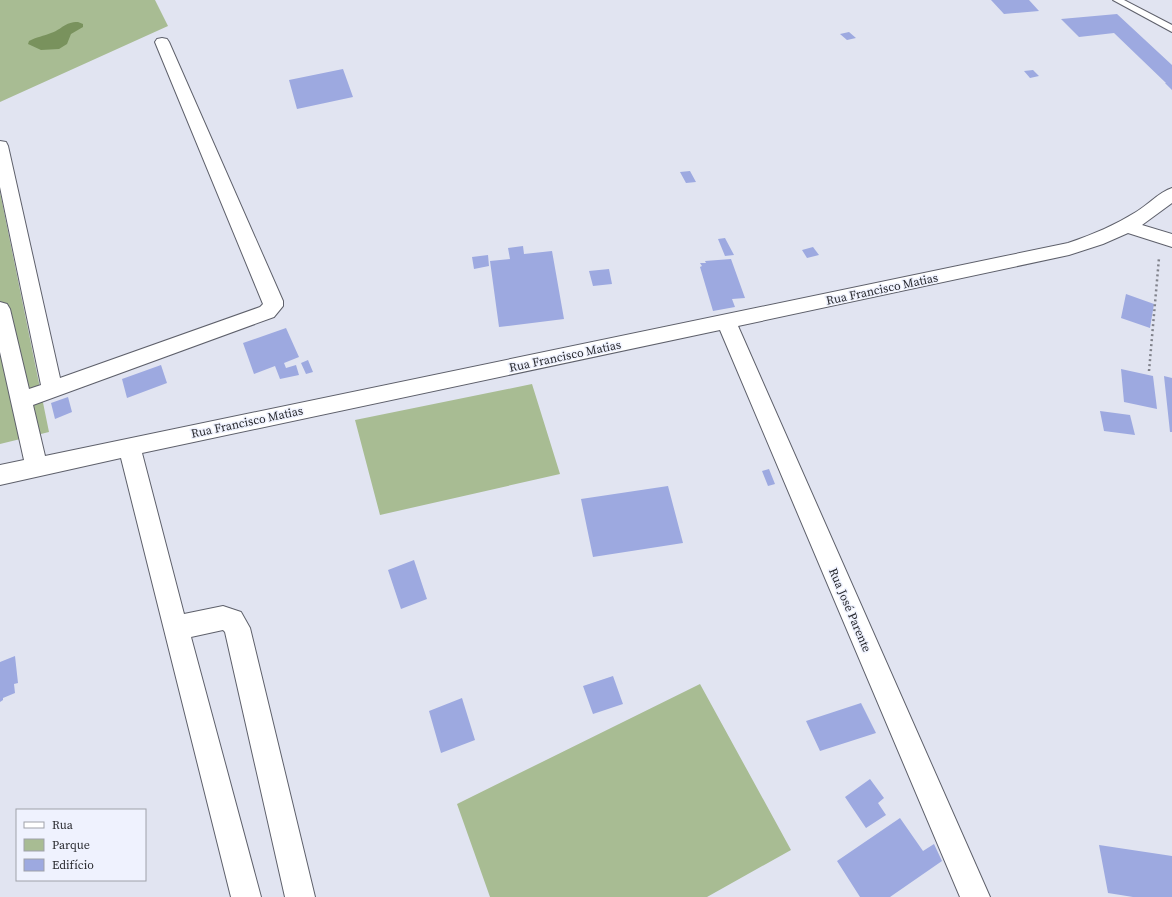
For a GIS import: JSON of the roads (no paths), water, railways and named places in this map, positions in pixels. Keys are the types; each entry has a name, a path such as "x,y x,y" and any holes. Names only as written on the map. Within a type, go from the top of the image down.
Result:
{"street":[{"path":"22,400 267,312 272,306 272,301 162,42"},
{"path":"0,146 52,389"},
{"name":"Rua Francisco Matias","path":"0,476 129,447 1069,249 1084,245 1126,226 1159,205 1172,194"},
{"path":"1126,226 1166,239"},
{"path":"0,309 37,467"},
{"name":"Rua José Parente","path":"726,322 975,897"},
{"path":"129,447 246,897"},
{"path":"175,628 224,618 232,620 236,628 300,897"}],"lane":[{"path":"1117,0 1172,29"}]}
